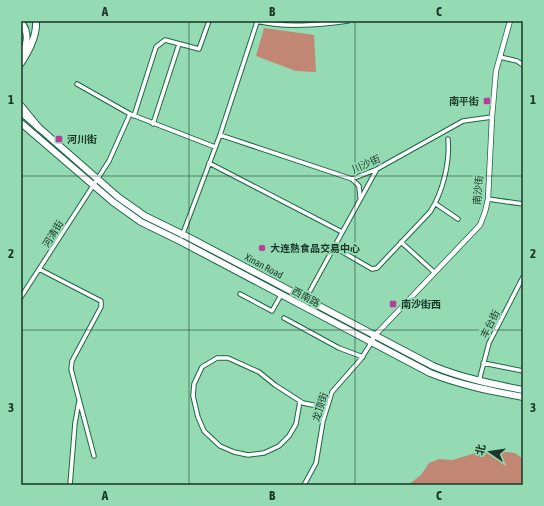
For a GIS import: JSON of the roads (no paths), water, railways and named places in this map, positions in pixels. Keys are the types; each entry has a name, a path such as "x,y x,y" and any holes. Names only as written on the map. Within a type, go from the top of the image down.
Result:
{"main road":[{"path":"21,63 28,54 34,38 36,21"},
{"path":"21,22 25,27 27,43 21,55"},
{"path":"21,106 39,128"},
{"name":"Xinan Road","path":"21,112 118,197 144,216 183,234 305,300 433,366 453,374 479,381 523,390"},
{"name":"西南路","path":"21,123 93,185 141,222 180,241 371,343 430,372 450,381 483,390 523,397"}],"street":[{"path":"152,124 179,44 199,49 209,21"},
{"path":"180,241 220,135 256,21 311,26 348,21"},
{"name":"南沙街","path":"371,343 374,336 480,225 488,199 495,77 510,21"},
{"name":"河清街","path":"21,297 109,161 132,115 156,47 165,40 179,44"},
{"path":"500,57 517,61 523,65"},
{"path":"78,84 132,115 152,124 215,147"},
{"name":"川沙街","path":"220,135 352,179 376,169 463,122 492,117"},
{"path":"334,248 372,269 377,268 436,204 445,174 449,150 448,139"},
{"path":"209,163 342,232"},
{"path":"305,300 376,169"},
{"path":"352,179 359,186 360,199"},
{"path":"488,199 523,204"},
{"path":"436,204 458,220"},
{"path":"401,242 434,272"},
{"path":"39,269 101,301 102,307 72,361 71,369 94,456"},
{"name":"丰台街","path":"479,381 489,343 523,277"},
{"path":"240,294 272,311 281,295"},
{"path":"284,318 339,348 363,357"},
{"name":"龙顶街","path":"304,485 316,463 323,421 332,392 363,357 371,343"},
{"path":"300,401 296,424 290,436 279,446 264,453 248,455 234,452 220,446 204,431 198,417 193,396 194,384 202,367 217,358 228,358 259,372 275,385 300,401 327,408"},
{"path":"483,363 523,371"},
{"path":"70,485 75,423 79,400"}],"place":[{"name":"南平街","path":"487,101"},
{"name":"河川街","path":"59,139"},
{"name":"大连熟食品交易中心","path":"262,248"},
{"name":"南沙街西","path":"393,304"}]}
